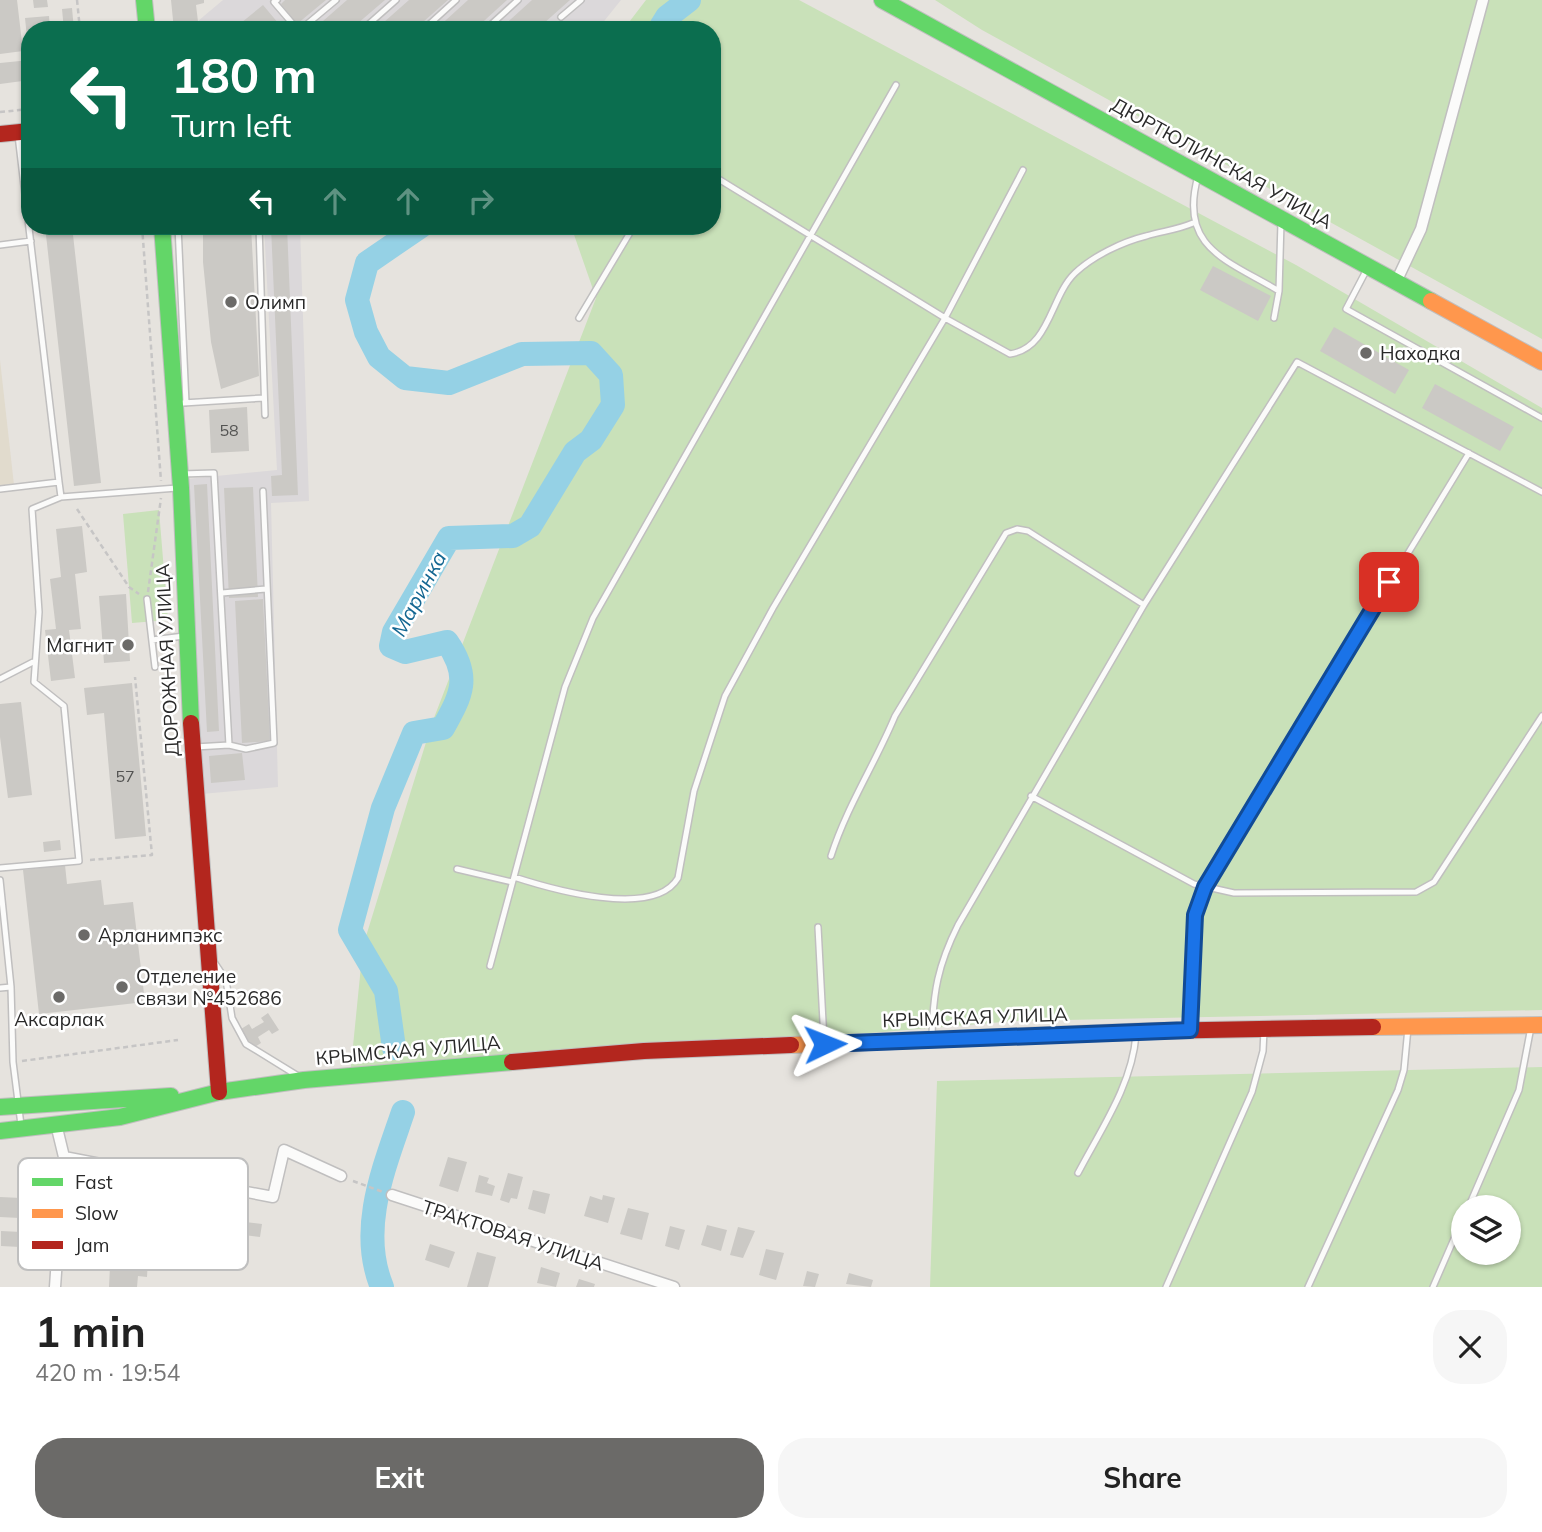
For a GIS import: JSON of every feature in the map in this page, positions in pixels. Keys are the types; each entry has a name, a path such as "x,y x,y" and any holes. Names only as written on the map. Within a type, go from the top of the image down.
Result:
{"main road":[{"path":"144,0 146,21"},
{"name":"ДЮРТЮЛИНСКАЯ УЛИЦА","path":"882,0 1542,362"},
{"path":"0,134 21,131"},
{"name":"ДОРОЖНАЯ УЛИЦА","path":"163,235 179,403 179,481 191,747 219,1091"},
{"name":"КРЫМСКАЯ УЛИЦА","path":"201,1095 303,1080 644,1051 1190,1030 1536,1025"},
{"path":"0,1107 201,1095"},
{"path":"0,1131 120,1117 201,1095"}],"street":[{"path":"1396,282 1421,229 1483,0"},
{"path":"56,1124 64,1157 69,1158"},
{"path":"248,1192 273,1197 284,1150 341,1176"},
{"name":"ТРАКТОВАЯ УЛИЦА","path":"392,1195 674,1287"}],"lane":[{"path":"277,0 274,2 291,21"},
{"path":"310,21 335,0"},
{"path":"372,21 396,0"},
{"path":"433,21 456,0"},
{"path":"495,21 518,0"},
{"path":"561,18 581,0"},
{"path":"490,966 565,687 593,618 896,85"},
{"path":"457,869 556,891 598,897 654,896 673,887 678,877 694,791 725,696 773,608 945,318 1023,170"},
{"path":"1198,173 1193,223 1199,235 1214,251 1279,291"},
{"path":"721,181 945,318 1010,354 1020,352 1042,333 1063,286 1076,272 1129,241 1193,223"},
{"path":"1274,318 1279,291 1282,219"},
{"path":"31,235 61,497"},
{"path":"178,235 179,403 264,398"},
{"path":"259,235 265,415"},
{"path":"579,318 629,235"},
{"path":"0,245 31,241"},
{"path":"1368,267 1346,309 1542,418"},
{"path":"932,1040 933,992 945,951 1031,796 1144,605 1297,362 1542,492"},
{"path":"1190,1030 1195,915 1205,887 1469,453"},
{"path":"0,868 79,861 64,706 34,682 33,662 39,612 32,509 61,497 162,491 179,481 214,473 229,745"},
{"path":"0,489 59,482"},
{"path":"191,747 229,745 246,750 274,743 262,491"},
{"path":"831,856 844,817 895,716 1006,533 1017,529 1028,531 1144,605"},
{"path":"222,593 266,589"},
{"path":"147,599 155,667"},
{"path":"152,640 187,636"},
{"path":"0,678 33,662"},
{"path":"1031,796 1205,887 1234,893 1416,892 1426,889 1433,882 1542,716"},
{"path":"0,880 11,987 13,1062 22,1128"},
{"path":"818,927 825,1044"},
{"path":"208,953 226,979 232,1018 246,1044 303,1080"},
{"path":"0,988 11,987"},
{"path":"1474,1195 1519,1090 1536,1025"},
{"path":"1308,1287 1398,1090 1404,1070 1408,1026"},
{"path":"1166,1287 1252,1092 1263,1051 1264,1029"},
{"path":"1078,1173 1124,1086 1132,1060 1136,1032"},
{"path":"1433,1287 1451,1246"}],"path":[{"path":"77,0 79,21"},
{"path":"0,112 21,109"},
{"path":"77,509 129,587 147,599 162,491 143,235"},
{"path":"79,861 152,855 135,677"},
{"path":"13,1062 178,1040"},
{"path":"341,1176 392,1195"}],"shaded area":[{"path":"223,0 621,0 604,21 198,21"},
{"path":"264,235 300,235 309,501 271,503 278,787 202,794 187,479 277,470"},
{"path":"0,360 14,485 0,487"}],"green space":[{"path":"646,0 799,0 1296,265 1542,408 1542,1010 1015,1021 350,1076 363,946 432,723 596,298 574,235 721,235 721,21 630,21"},
{"path":"935,0 1542,0 1542,339 982,30"},
{"path":"159,510 168,620 132,623 123,514"},
{"path":"1542,1067 1542,1287 930,1287 937,1081"}],"building":[{"path":"0,0 17,0 21,51 0,54"},
{"path":"33,0 47,0 48,7 34,8"},
{"path":"171,0 204,0 204,3 196,5 198,21 173,21"},
{"path":"285,0 326,0 301,21 295,21 281,4"},
{"path":"347,0 385,0 360,21 323,21"},
{"path":"409,0 448,0 424,21 385,21"},
{"path":"468,0 507,0 484,21 445,21"},
{"path":"532,0 570,0 546,21 509,21"},
{"path":"263,5 276,21 243,21"},
{"path":"72,8 73,21 63,21 62,9"},
{"path":"49,16 49,21 25,21 25,18"},
{"path":"21,61 21,81 0,84 0,63"},
{"path":"46,235 73,235 101,483 74,486"},
{"name":"Олимп","path":"203,235 251,235 259,376 221,389 211,342"},
{"path":"271,235 287,235 298,495 272,496 271,476 282,475"},
{"path":"1213,266 1271,296 1258,321 1200,290"},
{"path":"1334,327 1409,370 1395,394 1320,351"},
{"path":"1435,384 1514,427 1500,451 1422,408"},
{"path":"247,407 249,451 211,453 209,410"},
{"path":"207,484 219,731 207,732 194,485"},
{"path":"253,487 258,597 229,598 224,488"},
{"path":"82,526 87,572 75,574 81,629 69,630 75,678 51,681 45,630 56,629 50,579 61,577 56,529"},
{"path":"126,594 130,661 104,663 99,596"},
{"path":"263,599 270,741 242,743 235,601"},
{"path":"132,683 146,836 115,839 104,713 87,715 84,688"},
{"path":"21,702 32,795 8,798 0,737 0,704"},
{"path":"242,753 245,780 211,783 209,756"},
{"path":"60,840 61,850 44,852 43,842"},
{"name":"Арланимпэкс","path":"65,865 67,884 101,880 104,905 133,902 145,1002 39,1014 23,870"},
{"path":"268,1013 279,1030 272,1034 269,1030 258,1037 261,1043 253,1048 241,1029 249,1024 252,1029 264,1022 261,1018"},
{"path":"448,1157 467,1162 458,1192 439,1186"},
{"path":"508,1173 523,1177 517,1199 511,1198 509,1203 500,1200"},
{"path":"479,1175 489,1178 487,1183 495,1186 492,1196 475,1192"},
{"path":"533,1190 550,1194 545,1214 528,1209"},
{"path":"603,1195 615,1198 608,1223 584,1216 590,1196 602,1200"},
{"path":"0,1197 18,1198 18,1218 0,1217"},
{"path":"628,1208 649,1213 642,1240 620,1234"},
{"path":"248,1222 262,1224 260,1237 248,1236"},
{"path":"707,1225 727,1230 721,1251 701,1245"},
{"path":"670,1226 685,1230 679,1250 665,1246"},
{"path":"738,1227 755,1231 743,1258 730,1255"},
{"path":"1,1231 18,1232 18,1247 1,1246"},
{"path":"430,1244 455,1252 449,1268 425,1260"},
{"path":"766,1249 784,1253 776,1280 759,1275"},
{"path":"477,1252 496,1257 488,1287 467,1287"},
{"path":"541,1267 560,1273 556,1287 537,1283"},
{"path":"110,1270 147,1270 147,1277 138,1276 137,1287 109,1287"},
{"path":"807,1271 819,1274 815,1287 803,1286"},
{"path":"849,1273 873,1280 871,1287 846,1284"},
{"path":"579,1279 595,1284 594,1287 576,1287"}],"waterway":[{"name":"Маринка","path":"665,21 689,0"},
{"name":"Маринка","path":"394,1048 386,991 350,930 383,808 414,733 443,728 455,705 461,685 459,665 447,642 405,652 391,646 394,632 449,538 513,536 530,526 575,452 591,440 613,405 611,375 591,353 522,354 449,383 405,378 379,357 366,332 357,300 367,263 408,235"},
{"name":"Маринка","path":"382,1287 375,1265 373,1221 388,1155 403,1112"}],"traffic: fast":[{"path":"144,0 146,21"},
{"path":"882,0 1431,301"},
{"path":"163,235 181,488 191,723"},
{"path":"0,1131 120,1117 219,1092 304,1080 512,1062"},
{"path":"0,1107 171,1096"}],"traffic: slow":[{"path":"1431,301 1542,362"},
{"path":"1373,1027 1542,1025"},
{"path":"791,1045 1153,1031"}],"traffic: jam":[{"path":"0,134 21,132"},
{"path":"191,723 219,1092"},
{"path":"1153,1031 1373,1027"},
{"path":"512,1062 644,1051 791,1045"}],"place":[{"name":"Олимп","path":"231,302"},
{"name":"Находка","path":"1366,353"},
{"name":"Магнит","path":"128,645"},
{"name":"Арланимпэкс","path":"84,935"},
{"name":"Отделение связи №452686","path":"122,987"},
{"name":"Аксарлак","path":"59,997"}],"route":[{"path":"825,1044 1190,1030 1195,915 1205,887 1389,582"}]}
